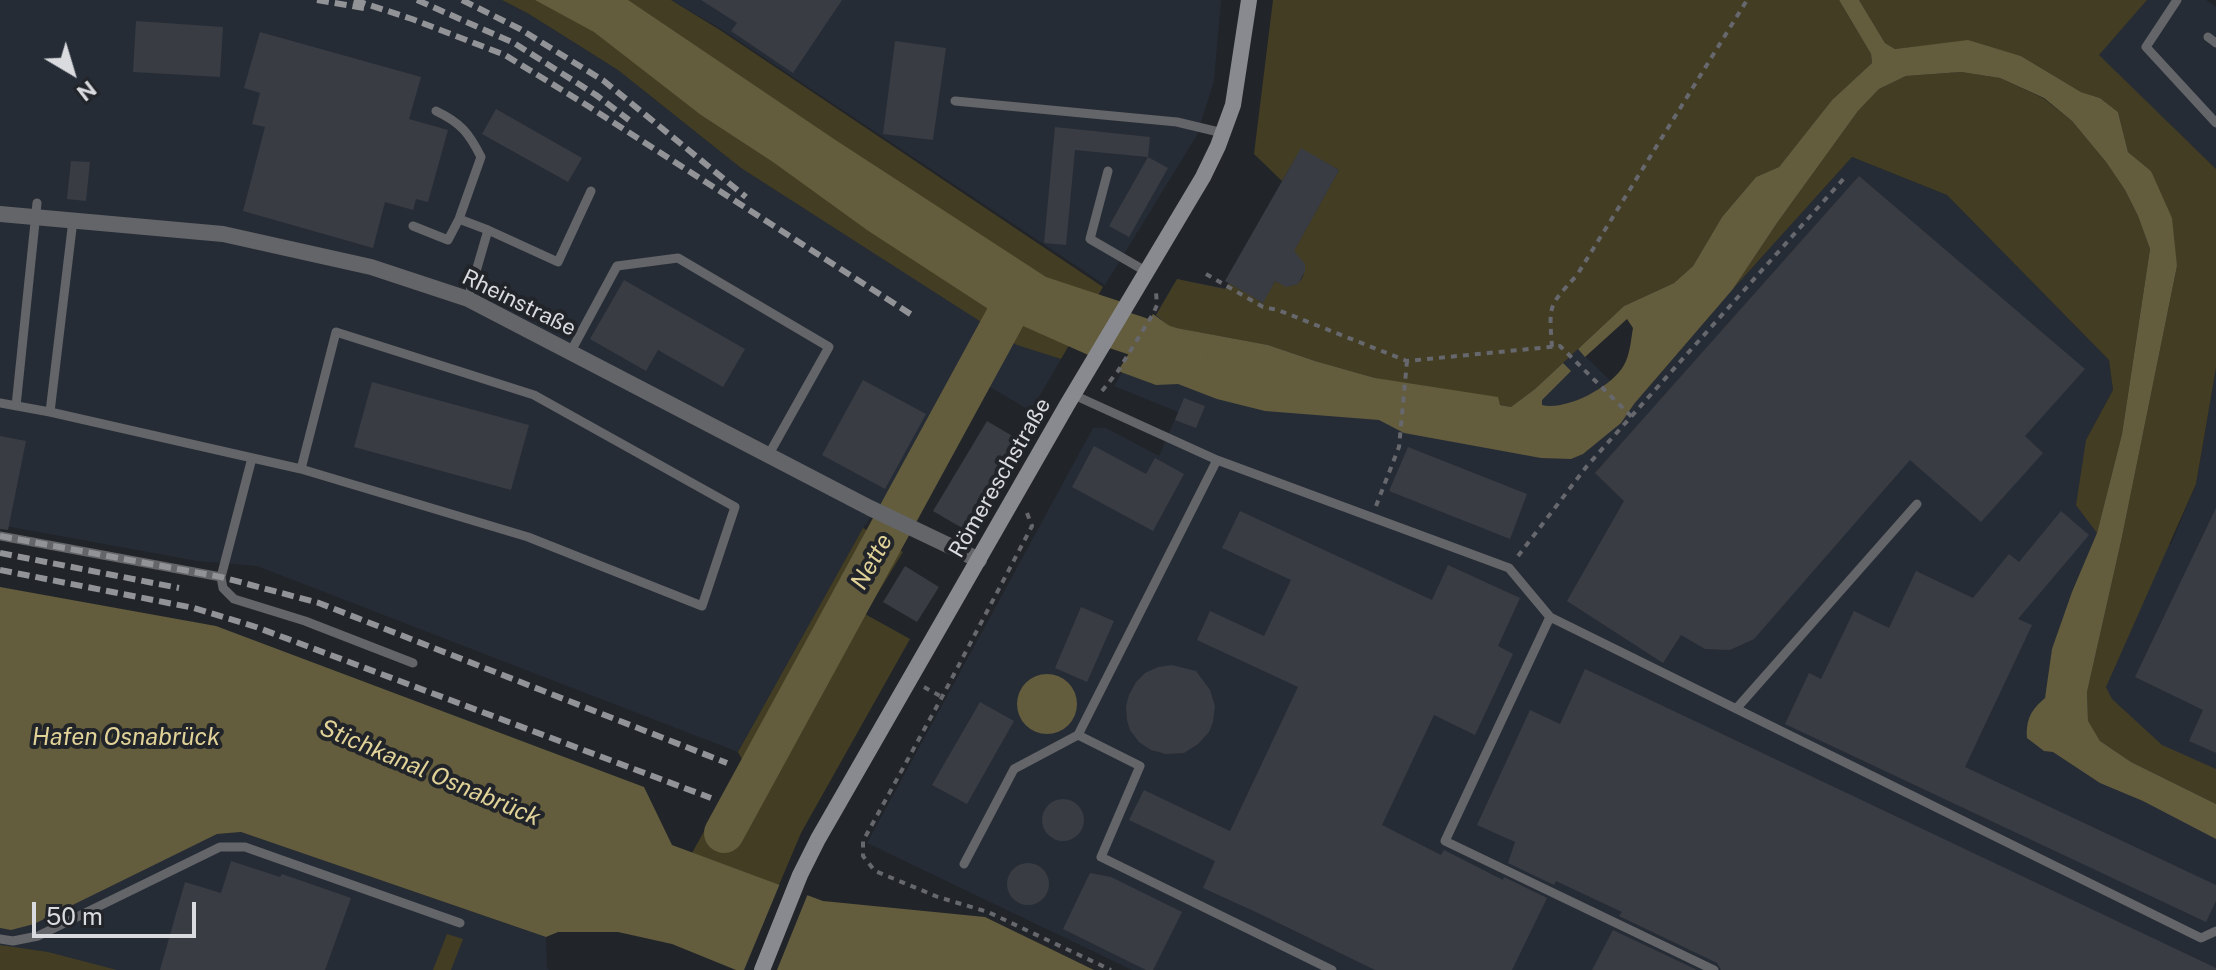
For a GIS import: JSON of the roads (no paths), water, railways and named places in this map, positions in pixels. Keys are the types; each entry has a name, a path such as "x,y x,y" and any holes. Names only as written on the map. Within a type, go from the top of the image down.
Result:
{"main road":[{"name":"Römereschstraße","path":"762,970 800,875 818,839 1203,177 1233,105 1249,0"}],"street":[{"name":"Rheinstraße","path":"0,214 36,210 73,220 223,234 371,267 468,299 870,508 979,560"}],"lane":[{"path":"2177,0 2146,47 2216,123"},
{"path":"955,101 1177,122 1223,133"},
{"path":"413,226 448,240 459,219 481,157 470,136 455,121 436,111"},
{"path":"1108,171 1090,239 1147,272"},
{"path":"459,219 558,262 591,191"},
{"path":"16,406 36,210"},
{"path":"50,412 73,220"},
{"path":"468,299 488,230"},
{"path":"570,353 617,266 678,258 829,347 769,454"},
{"path":"0,403 301,469 528,537 702,606 735,507 534,395 336,332 301,469"},
{"path":"1074,395 1217,460 1509,568 1550,617 2201,938 2216,931"},
{"path":"252,458 221,577 223,588 234,599 305,621 413,663"},
{"path":"964,864 1014,769 1078,735 1217,460"},
{"path":"1736,709 1917,504"},
{"path":"0,536 221,577"},
{"path":"1550,617 1445,841 1714,970"},
{"path":"1078,735 1140,766 1101,857 1332,970"},
{"path":"0,939 13,941 38,936 220,847 245,847 460,923"}],"water":[{"path":"535,0 628,0 1046,277 1128,304 1095,358 996,314 867,230 701,115 594,32"},
{"path":"1839,0 1859,0 1885,43 1895,49 1968,40 2021,56 2081,92 2100,98 2118,112 2128,152 2151,171 2172,218 2177,266 2087,692 2088,721 2100,741 2131,762 2216,804 2216,839 2143,801 2100,783 2027,738 2030,715 2045,698 2052,649 2097,533 2122,434 2150,249 2125,190 2072,121 2044,98 2000,78 1961,72 1906,76 1879,89 1858,111 1733,289 1621,423 1583,454 1571,459 1541,458 1404,433 1379,420 1265,411 1217,399 1178,384 1156,385 1118,371 1153,314 1171,327 1268,345 1375,378 1498,397 1500,405 1511,407 1563,363 1571,371 1542,400 1542,405 1563,404 1588,396 1610,381 1624,365 1633,328 1627,319 1585,357 1578,349 1624,306 1674,283 1693,266 1722,217 1756,177 1779,167 1832,100 1872,63 1871,54"},
{"name":"Hafen Osnabrück","path":"0,587 216,626 644,787 672,845 823,901 985,917 1094,970 736,970 672,944 618,932 558,932 546,937 241,832 217,834 34,924 11,930 0,928"},
{"path":"1047,674 1059,676 1068,683 1075,692 1075,716 1068,725 1059,732 1047,734 1035,732 1026,725 1019,716 1017,704 1019,692 1026,683 1035,676"}],"waterway":[{"name":"Nette","path":"724,833 1019,292"},
{"path":"1070,314 1188,353"}],"railway":[{"path":"317,0 364,8"},
{"path":"354,0 505,55 915,317"},
{"path":"417,0 514,43 596,95 629,120"},
{"path":"462,0 520,29 604,81 746,197"},
{"path":"0,536 221,577 319,603 727,763"},
{"path":"0,553 179,588"},
{"path":"0,570 194,608 256,627 711,798"}],"water label":[{"name":"Stichkanal Osnabrück","path":"430,773"}]}
